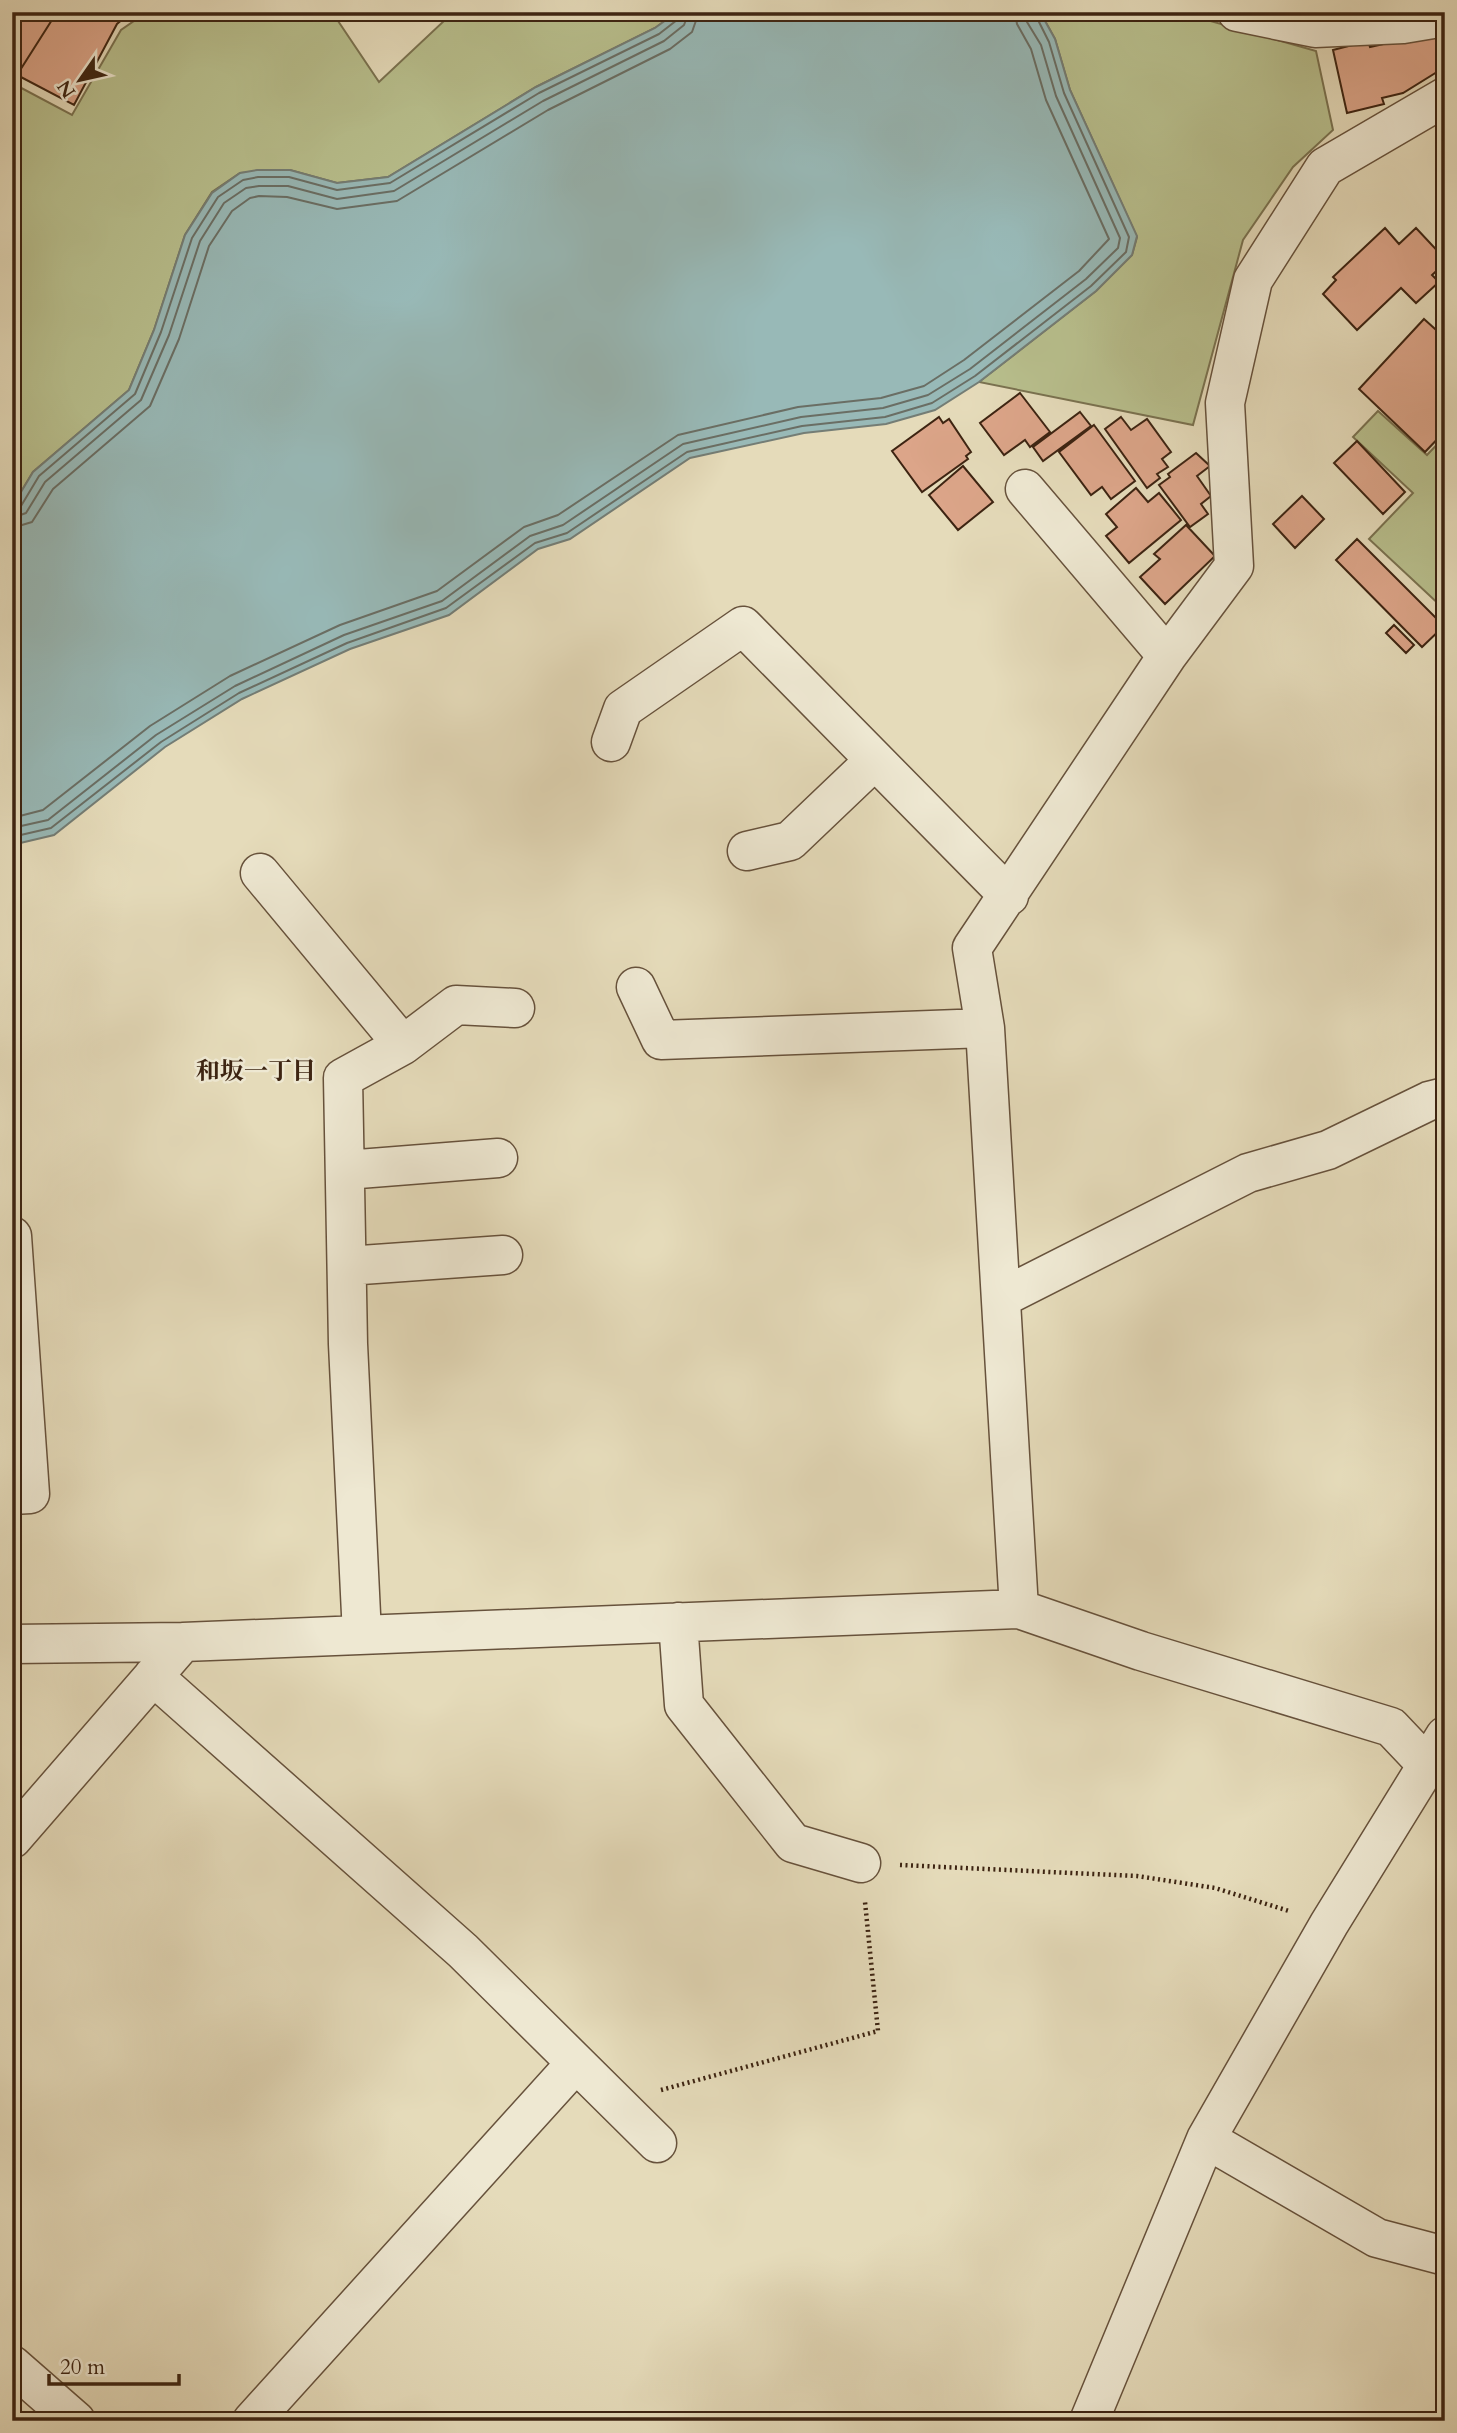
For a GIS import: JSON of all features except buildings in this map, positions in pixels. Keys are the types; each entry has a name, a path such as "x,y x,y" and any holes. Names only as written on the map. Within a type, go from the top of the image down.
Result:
{"street":[{"path":"1237,12 1315,28 1403,24 1445,17"},
{"path":"1019,1609 1003,1297 985,1028 972,948 1167,656 1234,566 1225,402 1253,280 1325,167 1445,97"},
{"path":"1025,489 1167,656"},
{"path":"611,742 623,709 743,626 1009,895"},
{"path":"747,851 790,841 875,760"},
{"path":"260,873 403,1045"},
{"path":"636,987 661,1040 985,1028"},
{"path":"362,1635 346,1266 343,1078 403,1045 456,1005 515,1008"},
{"path":"1003,1297 1248,1173 1328,1150 1445,1097"},
{"path":"346,1170 498,1158"},
{"path":"12,1236 30,1494 12,1495"},
{"path":"346,1266 503,1255"},
{"path":"12,1644 183,1642 1019,1609 1141,1651 1391,1727 1439,1757 1329,1924 1206,2139 1089,2421"},
{"path":"678,1622 684,1705 793,1843 861,1863"},
{"path":"12,1839 183,1642"},
{"path":"153,1676 463,1951 657,2143"},
{"path":"252,2421 575,2064"},
{"path":"1206,2139 1377,2238 1445,2256"},
{"path":"12,2365 76,2421"}],"path":[{"path":"623,2111 659,2091 878,2031 861,1863 1137,1876 1215,1888 1329,1924"}],"green space":[{"path":"147,12 332,12 379,82 446,19 460,12 677,12 655,28 536,87 388,177 337,183 290,170 240,173 212,192 185,235 154,330 129,390 33,472 12,507 12,83 72,115 121,30"},
{"path":"1040,12 1179,12 1316,51 1333,130 1293,167 1243,240 1193,425 979,382 1096,291 1132,255 1137,237 1070,90 1055,39"},
{"path":"1378,411 1427,455 1445,436 1444,609 1369,539 1413,493 1353,437"}],"water":[{"path":"677,12 1040,12 1055,39 1070,90 1137,236 1132,255 1096,291 979,382 935,410 886,424 804,433 690,458 570,539 538,549 449,615 350,649 242,699 165,747 54,835 12,845 12,507 33,472 129,390 154,330 185,235 212,193 240,173 257,170 290,170 337,183 388,177 536,87 655,28"}],"district":[{"name":"和坂一丁目","path":"256,1071"}]}
